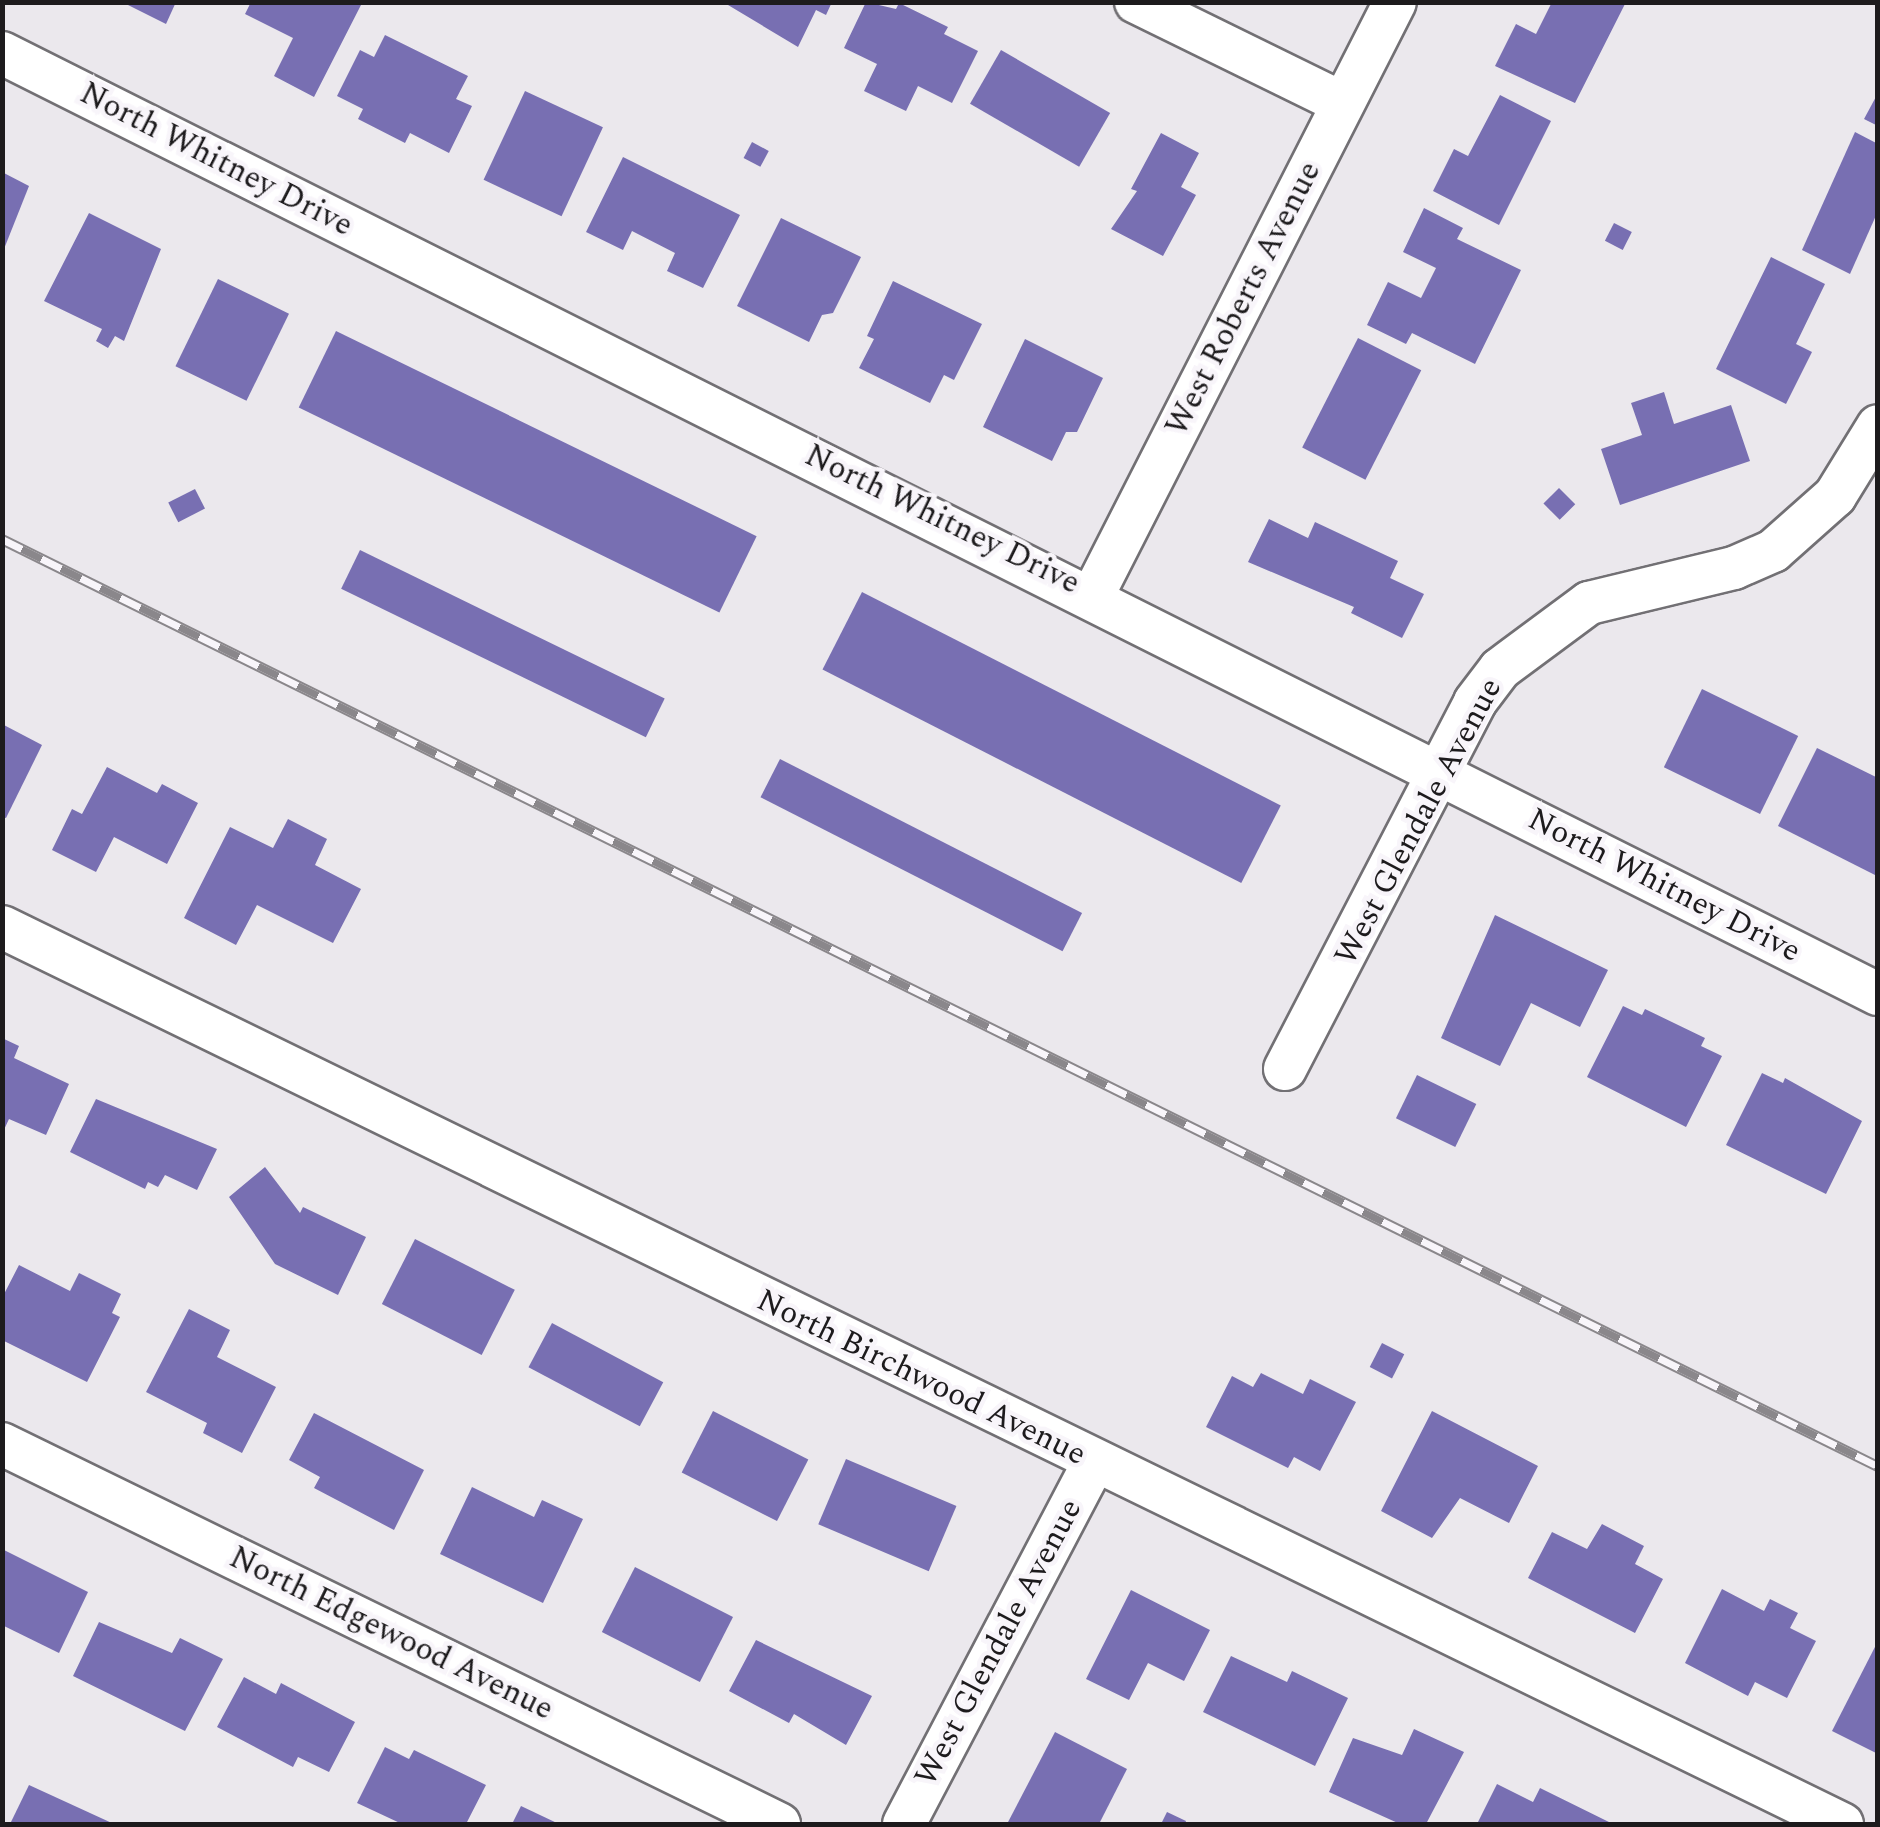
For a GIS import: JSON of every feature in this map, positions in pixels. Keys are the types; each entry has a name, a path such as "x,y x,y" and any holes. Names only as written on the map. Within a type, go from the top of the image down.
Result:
{"street":[{"path":"1136,2 1342,103"},
{"name":"West Roberts Avenue","path":"1092,594 1394,2"},
{"name":"North Whitney Drive","path":"2,53 1092,594 1878,994"},
{"name":"West Glendale Avenue","path":"1285,1069 1476,702 1528,644 1589,603 1734,568 1773,550 1834,496 1878,426"},
{"name":"North Birchwood Avenue","path":"2,927 1842,1824"},
{"name":"North Edgewood Avenue","path":"2,1444 778,1824"},
{"name":"West Glendale Avenue","path":"904,1824 1094,1462"}],"building":[{"path":"122,2 176,2 166,24"},
{"path":"251,2 361,5 314,97 274,76 293,38 245,14"},
{"path":"723,2 832,2 826,15 816,10 798,47"},
{"path":"866,2 896,9 899,3 948,27 944,34 978,51 952,103 918,86 906,111 864,91 877,64 844,48"},
{"path":"1552,2 1626,2 1575,103 1495,66 1516,24 1536,34"},
{"path":"385,35 468,76 456,99 472,106 449,153 410,133 405,143 358,119 363,109 337,96 360,50 374,57"},
{"path":"1001,50 1110,113 1079,167 970,104"},
{"path":"525,91 603,127 562,216 484,180"},
{"path":"1878,93 1878,126 1864,119"},
{"path":"1500,95 1551,121 1499,225 1433,191 1454,149 1468,156"},
{"path":"1855,132 1878,144 1878,211 1850,274 1802,250"},
{"path":"1161,133 1199,153 1181,187 1196,195 1163,256 1111,229 1137,191 1131,189"},
{"path":"752,142 769,151 760,167 744,158"},
{"path":"623,157 740,215 703,288 667,271 675,253 632,231 623,250 586,232"},
{"path":"2,172 29,186 2,254"},
{"path":"1424,208 1463,228 1457,239 1521,270 1475,364 1412,333 1406,344 1367,325 1388,282 1421,298 1436,268 1403,252"},
{"path":"89,213 161,249 124,341 115,336 108,348 96,341 102,329 44,301"},
{"path":"781,218 861,257 833,313 822,315 809,342 737,306"},
{"path":"1614,223 1632,232 1623,250 1605,241"},
{"path":"1771,257 1825,284 1796,344 1812,352 1786,404 1716,369"},
{"path":"218,279 289,314 246,401 175,366"},
{"path":"893,281 982,324 954,380 944,375 930,403 859,368 874,339 867,336"},
{"path":"336,331 757,536 719,613 299,407"},
{"path":"1358,338 1421,370 1365,480 1302,448"},
{"path":"1025,339 1103,378 1077,432 1066,432 1052,461 983,427"},
{"path":"1664,392 1674,424 1731,405 1750,461 1620,505 1601,449 1642,435 1631,403"},
{"path":"1559,488 1575,504 1560,520 1543,504"},
{"path":"195,489 205,509 178,522 168,503"},
{"path":"1269,519 1308,538 1315,522 1398,561 1390,578 1424,594 1402,638 1351,613 1354,607 1248,562"},
{"path":"360,550 665,699 646,737 341,589"},
{"path":"862,592 1281,805 1241,883 823,670"},
{"path":"1702,689 1798,736 1760,814 1664,767"},
{"path":"2,724 42,745 6,818 2,817"},
{"path":"1817,748 1878,778 1875,875 1778,826"},
{"path":"780,759 1082,913 1063,951 760,797"},
{"path":"107,767 157,793 162,784 198,803 167,864 114,837 96,872 52,850 72,809 82,814"},
{"path":"288,819 327,839 315,865 361,889 333,943 257,905 236,945 184,918 230,827 273,848"},
{"path":"1495,915 1608,970 1580,1027 1531,1003 1500,1066 1441,1038"},
{"path":"1623,1006 1642,1015 1645,1009 1705,1038 1701,1046 1722,1056 1686,1127 1587,1077"},
{"path":"2,1038 19,1046 14,1058 69,1084 46,1135 9,1119 2,1134"},
{"path":"1762,1073 1783,1083 1785,1078 1862,1121 1826,1194 1726,1145"},
{"path":"1417,1075 1476,1104 1455,1147 1396,1118"},
{"path":"96,1099 217,1149 197,1190 165,1175 158,1187 148,1182 145,1189 70,1152"},
{"path":"265,1167 300,1213 303,1207 366,1237 338,1295 275,1264 229,1197"},
{"path":"415,1239 515,1290 482,1355 382,1304"},
{"path":"19,1265 70,1291 79,1273 121,1294 112,1313 120,1317 87,1382 2,1340 2,1298"},
{"path":"189,1309 230,1330 217,1357 276,1387 242,1453 203,1433 207,1423 146,1392"},
{"path":"552,1323 663,1382 640,1426 529,1367"},
{"path":"1382,1343 1404,1354 1392,1378 1370,1367"},
{"path":"1261,1373 1303,1394 1310,1379 1356,1402 1320,1471 1294,1457 1288,1468 1206,1427 1232,1376 1253,1387"},
{"path":"713,1411 808,1460 777,1521 682,1472"},
{"path":"1432,1411 1538,1466 1509,1523 1460,1498 1432,1538 1381,1511"},
{"path":"314,1413 424,1470 394,1530 314,1488 320,1477 289,1460"},
{"path":"846,1459 956,1506 929,1571 818,1524"},
{"path":"472,1487 534,1517 542,1500 583,1519 543,1603 440,1554"},
{"path":"1602,1524 1644,1546 1635,1564 1663,1579 1635,1633 1528,1578 1552,1532 1587,1549"},
{"path":"2,1549 88,1592 59,1653 2,1625"},
{"path":"635,1567 733,1617 700,1682 602,1632"},
{"path":"1722,1589 1764,1611 1770,1599 1798,1613 1790,1628 1816,1641 1787,1698 1755,1682 1748,1696 1685,1663"},
{"path":"1131,1590 1210,1630 1184,1681 1148,1663 1129,1700 1086,1679"},
{"path":"99,1622 172,1653 180,1638 223,1659 185,1731 73,1676"},
{"path":"756,1640 872,1696 846,1745 794,1714 789,1723 729,1691"},
{"path":"1878,1641 1878,1754 1832,1731"},
{"path":"1231,1656 1287,1682 1292,1671 1348,1698 1315,1766 1203,1712"},
{"path":"244,1677 276,1694 281,1683 355,1722 329,1772 298,1757 293,1767 217,1727"},
{"path":"1414,1729 1464,1752 1426,1824 1400,1824 1329,1792 1353,1738 1402,1755"},
{"path":"1055,1732 1127,1769 1099,1824 1007,1824"},
{"path":"385,1747 409,1759 414,1750 486,1785 466,1824 402,1824 357,1803"},
{"path":"1497,1784 1533,1802 1540,1788 1613,1824 1477,1824"},
{"path":"29,1785 114,1824 10,1824"},
{"path":"521,1806 559,1824 512,1824"},
{"path":"1167,1812 1186,1821 1185,1824 1161,1824"}],"railway":[{"path":"2,539 1878,1466"}]}
